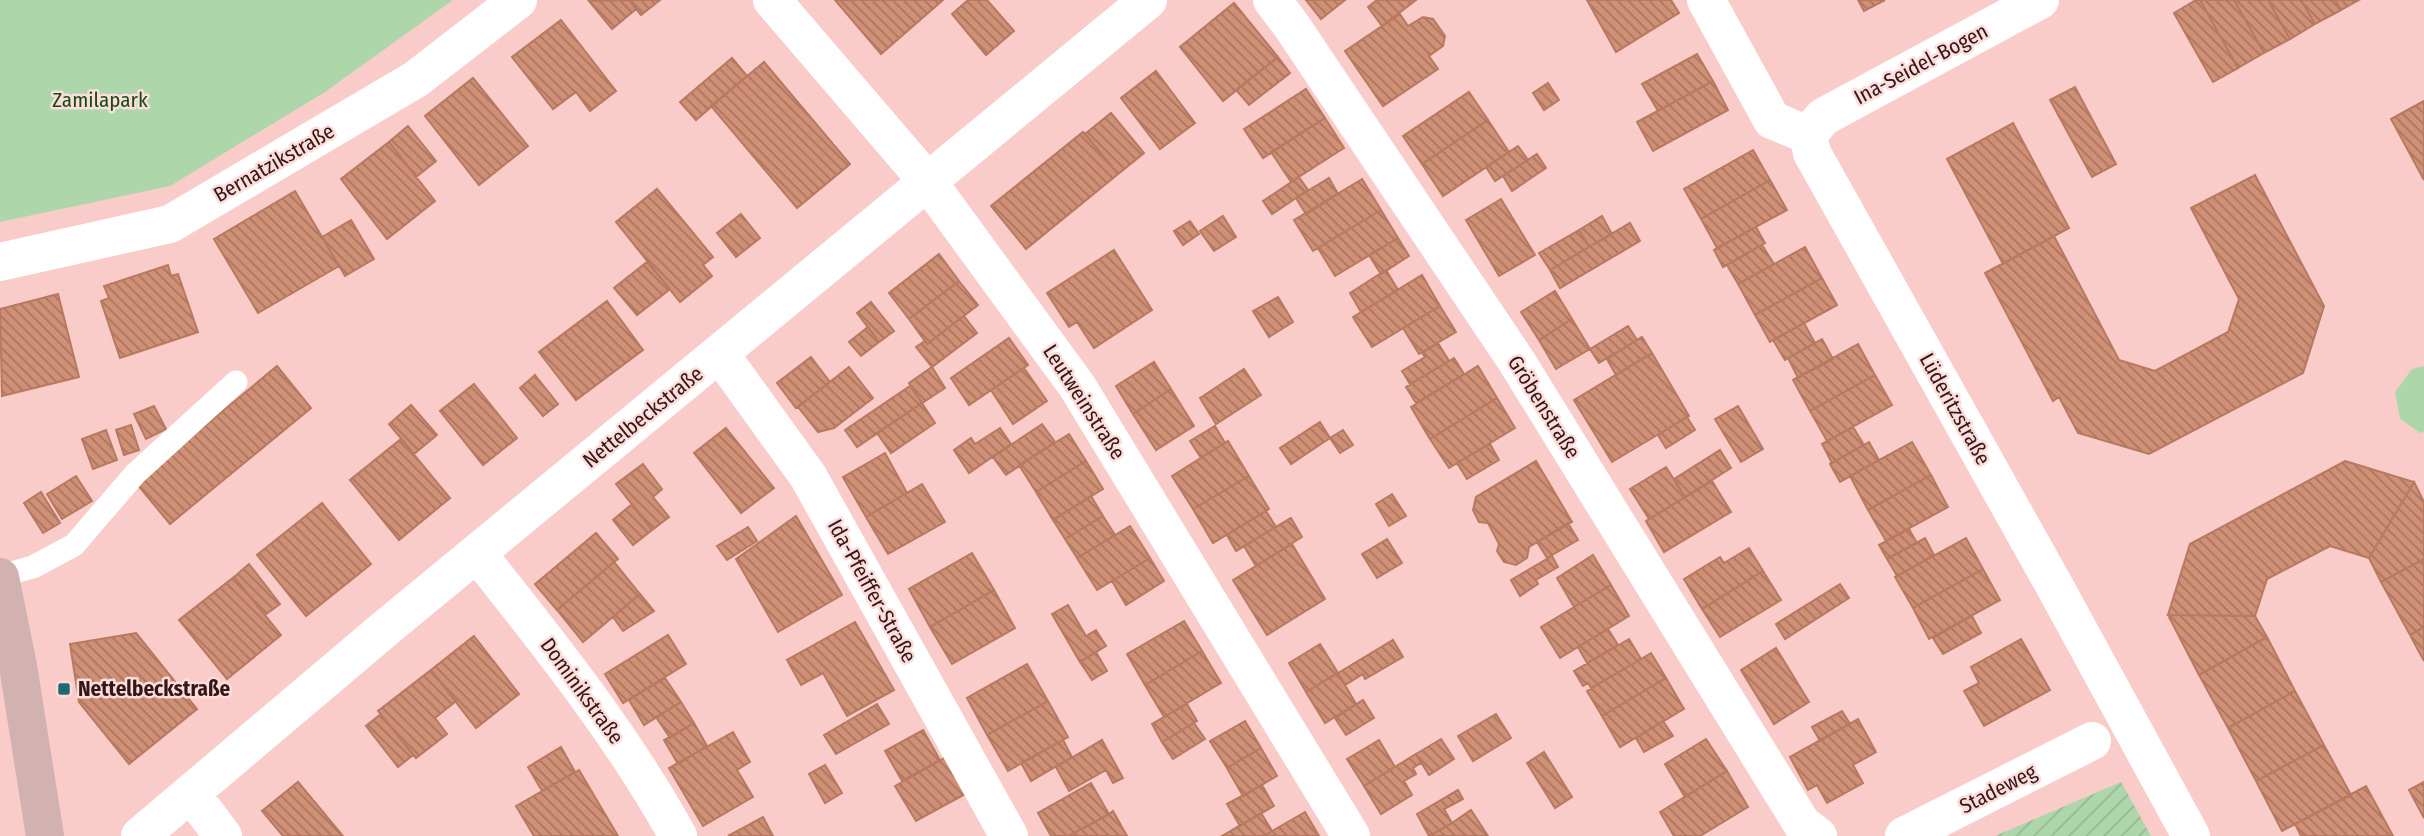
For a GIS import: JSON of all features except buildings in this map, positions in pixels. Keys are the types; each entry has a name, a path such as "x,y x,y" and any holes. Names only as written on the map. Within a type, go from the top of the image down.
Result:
{"main road":[{"path":"0,576 18,666 45,836"}],"street":[{"name":"Bernatzikstraße","path":"0,262 170,225 416,79 518,0"},
{"name":"Leutweinstraße","path":"772,0 928,182 1077,386 1351,836"},
{"name":"Nettelbeckstraße","path":"140,836 477,553 1148,0"},
{"name":"Gröbenstraße","path":"1272,0 1291,24 1517,362 1810,830"},
{"path":"1706,0 1772,120 1808,135"},
{"name":"Ina-Seidel-Bogen","path":"1808,135 1823,117 2040,0"},
{"name":"Lüderitzstraße","path":"1808,135 1812,153 2191,836"},
{"name":"Ida-Pfeiffer-Straße","path":"720,354 808,476 1009,836"},
{"name":"Dominikstraße","path":"477,553 593,701 654,793 678,836"},
{"name":"Stadeweg","path":"1904,836 2092,741"},
{"path":"192,795 223,836"}],"lane":[{"path":"0,576 33,567 74,545 135,474 236,382"}],"green space":[{"name":"Zamilapark","path":"0,0 453,0 325,92 170,186 0,222"},
{"path":"2424,366 2424,432 2420,433 2400,419 2395,392 2412,369"},
{"path":"2121,782 2151,836 1995,836"}],"place":[{"name":"Nettelbeckstraße","path":"64,689"}]}
